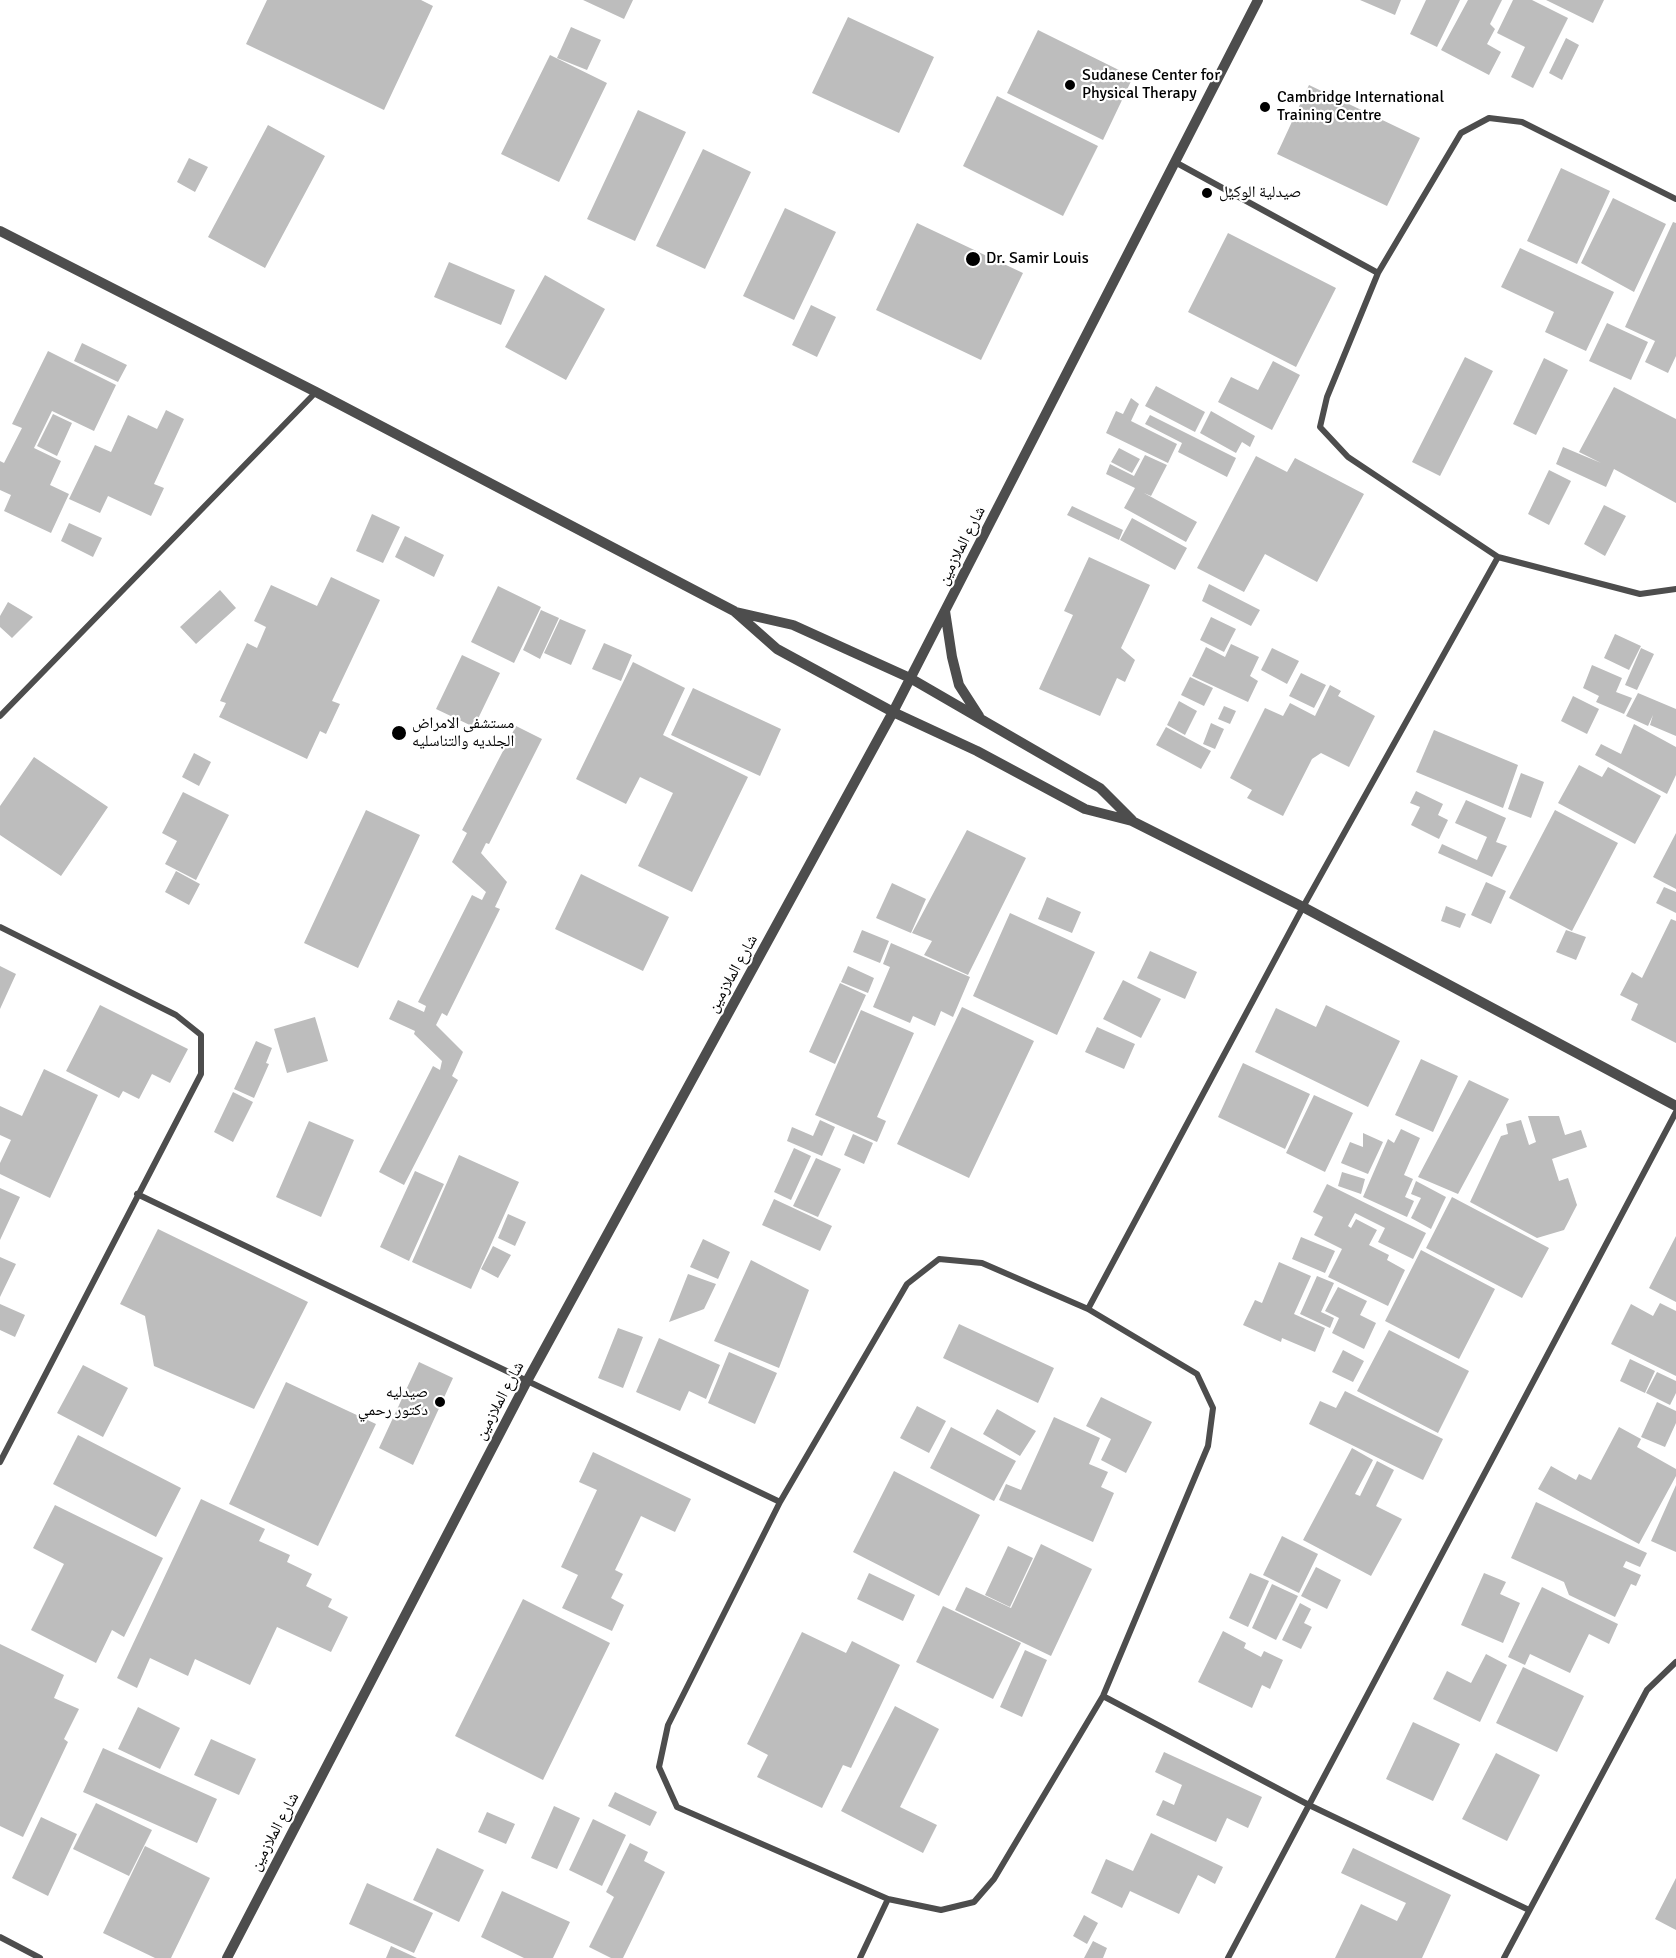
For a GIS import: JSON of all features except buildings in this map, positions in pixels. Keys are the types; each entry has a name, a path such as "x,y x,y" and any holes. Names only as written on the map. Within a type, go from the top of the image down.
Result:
{"street":[{"name":"شارع الملازمين","path":"226,1958 526,1383 893,712 1258,0"},
{"path":"1676,187 1674,198 1522,122 1489,118 1461,133 1378,273 1327,397 1320,427 1348,457 1498,557 1640,594 1676,589"},
{"path":"1175,162 1378,273"},
{"path":"0,231 316,392 734,611 777,649 893,712 977,751 1086,809 1132,821 1303,907 1676,1106"},
{"path":"0,716 316,392"},
{"path":"1088,1309 1303,907 1498,557"},
{"path":"734,611 793,625 910,678 1100,788 1132,821"},
{"path":"945,611 959,685 980,718"},
{"path":"0,927 176,1015 201,1035 201,1074 0,1462"},
{"path":"1228,1958 1676,1112"},
{"path":"137,1194 526,1383 780,1502"},
{"path":"939,1259 982,1263 1088,1309 1197,1374 1213,1408 1208,1446 1103,1696 994,1879 974,1902 941,1910 888,1899 678,1808 659,1767 668,1725 780,1502 908,1284 939,1259"},
{"path":"1504,1958 1647,1690 1676,1662"},
{"path":"1103,1696 1309,1805 1529,1910"},
{"path":"860,1958 888,1899"},
{"path":"0,1937 40,1958"}],"place":[{"name":"Sudanese Center for Physical Therapy","path":"1070,85"},
{"name":"Cambridge International Training Centre","path":"1265,107"},
{"name":"صيدلية الوكيل","path":"1207,193"},
{"name":"Dr. Samir Louis","path":"973,259"},
{"name":"مستشفى الامراض الجلديه والتناسليه","path":"399,733"},
{"name":"صيدليه دكتور رحمي","path":"440,1402"}]}
